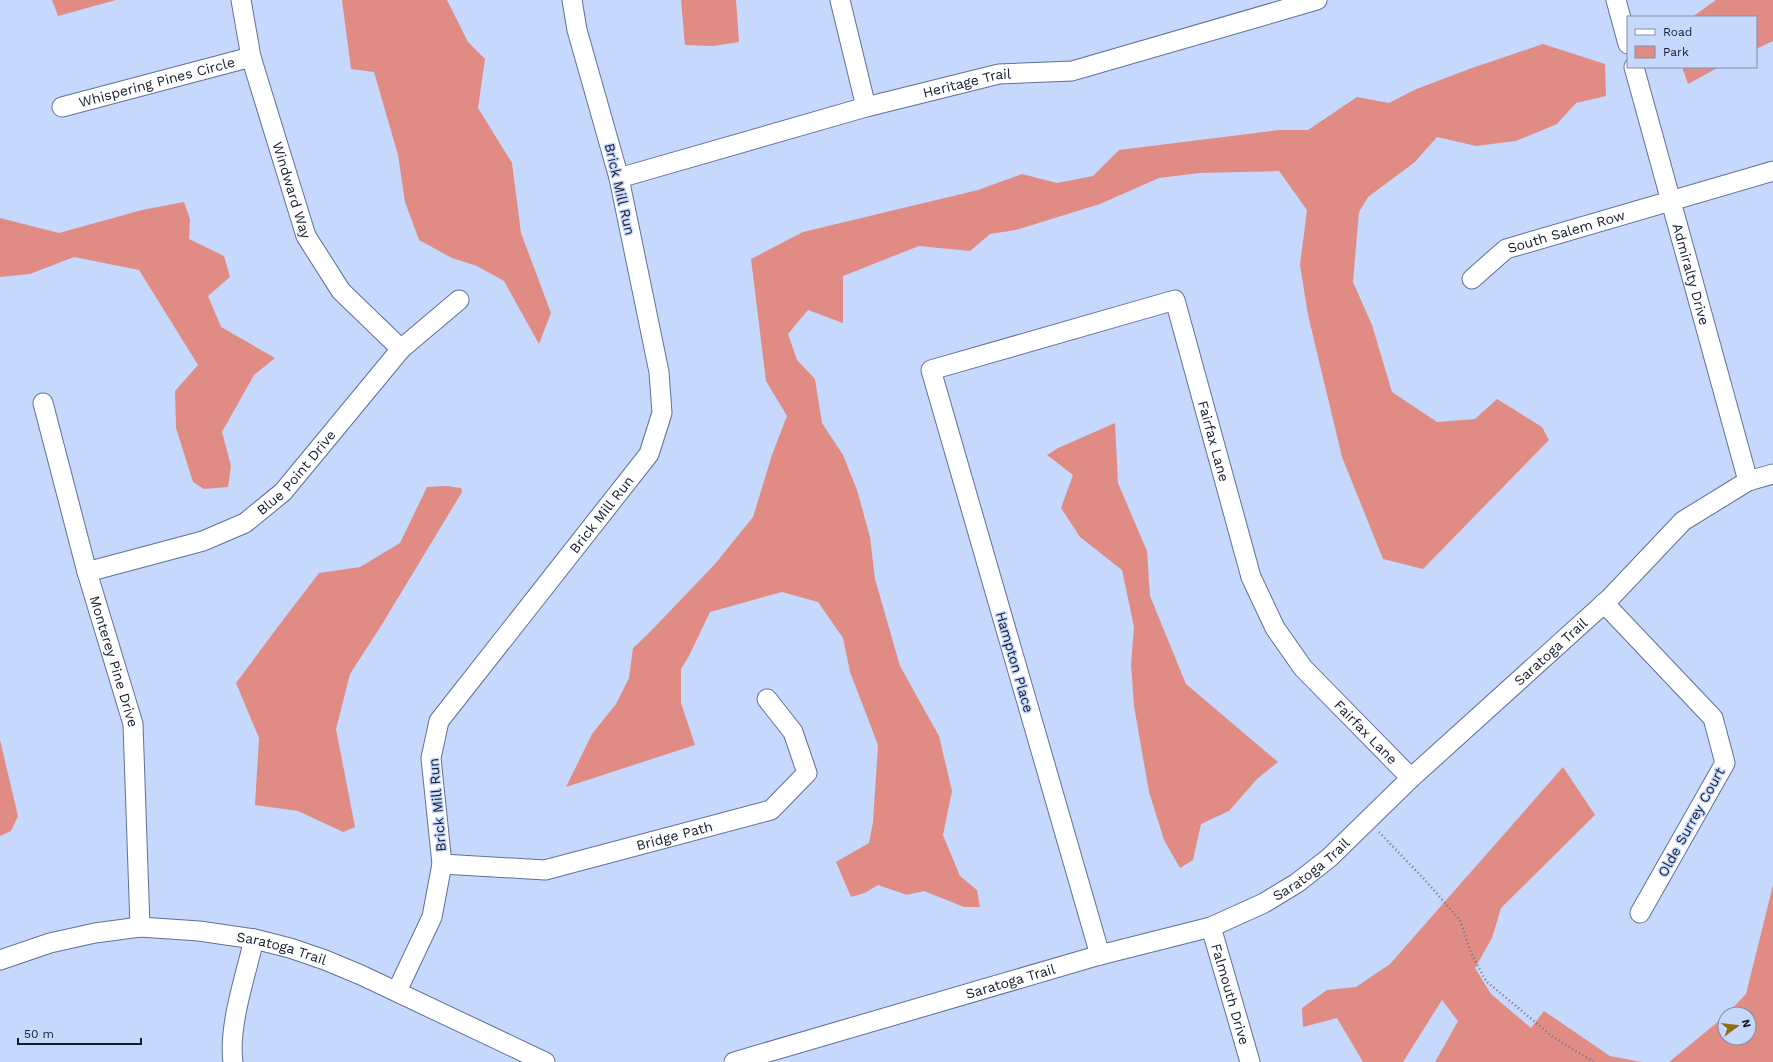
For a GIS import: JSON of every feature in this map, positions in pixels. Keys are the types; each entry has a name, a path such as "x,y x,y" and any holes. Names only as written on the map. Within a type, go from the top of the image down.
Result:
{"street":[{"name":"Windward Way","path":"241,0 251,57 306,236 341,291 401,349"},
{"name":"Brick Mill Run","path":"397,991 432,916 442,864 431,758 439,721 648,454 662,413 659,372 619,178 577,30 572,0"},
{"path":"840,0 866,107"},
{"name":"Heritage Trail","path":"619,178 866,107 999,74 1072,71 1317,0"},
{"path":"1616,0 1627,40"},
{"name":"Whispering Pines Circle","path":"62,107 251,57"},
{"name":"Admiralty Drive","path":"1634,68 1748,481"},
{"name":"South Salem Row","path":"1472,279 1506,249 1773,171"},
{"name":"Blue Point Drive","path":"88,572 203,541 245,523 283,492 401,349 459,300"},
{"name":"Fairfax Lane","path":"931,370 1175,300 1251,576 1275,628 1303,668 1411,778"},
{"name":"Hampton Place","path":"931,370 1100,955"},
{"name":"Monterey Pine Drive","path":"43,403 88,572 134,724 140,927"},
{"name":"Saratoga Trail","path":"734,1062 1100,955 1211,927 1264,903 1297,883 1329,858 1411,778 1604,603 1683,521 1748,481 1773,474"},
{"name":"Olde Surrey Court","path":"1604,603 1713,718 1725,763 1640,913"},
{"name":"Bridge Path","path":"442,864 545,870 771,810 807,773 793,732 767,699"},
{"name":"Saratoga Trail","path":"0,960 50,943 95,933 140,927 199,931 254,939 290,948 325,960 397,991 546,1062"},
{"name":"Falmouth Drive","path":"1211,927 1250,1062"},
{"path":"233,1062 233,1028 254,939"}],"path":[{"path":"1368,820 1425,880 1460,920 1472,953 1486,981 1553,1037 1594,1062"}],"green space":[{"path":"52,0 116,0 58,16"},
{"path":"342,0 447,0 468,42 485,59 478,108 512,163 521,233 551,313 539,344 504,281 477,266 452,258 419,240 405,202 398,155 374,72 351,69"},
{"path":"681,0 736,0 739,42 713,46 685,45"},
{"path":"1716,0 1773,0 1773,41 1757,49 1757,16 1693,16"},
{"path":"1543,44 1605,64 1606,96 1576,103 1557,124 1516,141 1476,146 1437,137 1415,162 1368,197 1359,212 1353,282 1372,325 1392,392 1437,422 1475,419 1497,399 1542,427 1549,440 1423,569 1383,559 1342,457 1308,315 1300,265 1307,210 1279,171 1200,173 1159,178 1100,204 1016,230 990,234 970,251 919,246 843,276 843,323 808,310 788,334 797,360 815,379 822,423 843,455 857,490 870,537 875,579 900,666 939,736 952,791 943,835 960,876 977,890 980,907 964,907 924,891 907,895 878,885 865,893 851,897 836,862 869,843 873,822 878,745 850,672 843,638 818,602 782,592 710,612 689,656 681,669 681,703 695,745 566,787 592,734 616,704 629,678 633,648 715,564 753,517 772,455 787,416 766,381 751,259 803,232 978,190 1022,174 1057,183 1093,176 1119,150 1279,130 1308,130 1357,97 1389,103 1414,90 1469,69"},
{"path":"1682,68 1717,68 1688,84"},
{"path":"184,202 190,219 189,239 224,256 230,277 208,296 221,327 275,358 254,375 222,432 231,466 228,487 204,489 193,482 176,428 175,391 198,365 139,270 74,257 30,274 0,277 0,218 59,233 142,210"},
{"path":"1115,423 1118,483 1147,551 1150,596 1186,684 1278,762 1257,779 1229,811 1201,824 1193,860 1180,868 1164,840 1149,792 1134,706 1131,664 1134,627 1122,570 1080,537 1061,508 1073,475 1047,455 1058,448"},
{"path":"447,486 461,488 462,492 381,626 350,674 336,729 355,827 343,832 298,811 255,805 259,738 236,683 319,573 360,567 400,543 427,487"},
{"path":"0,740 18,816 11,831 0,836"},
{"path":"1563,767 1595,815 1501,908 1492,938 1475,968 1491,994 1531,1028 1544,1011 1610,1056 1642,1062 1435,1062 1458,1021 1442,1000 1403,1062 1363,1062 1337,1018 1303,1027 1302,1008 1327,990 1356,987 1390,964"},
{"path":"1773,885 1773,1062 1669,1062 1717,1023 1717,1046 1757,1046 1757,1006 1735,1006 1746,994"}]}
